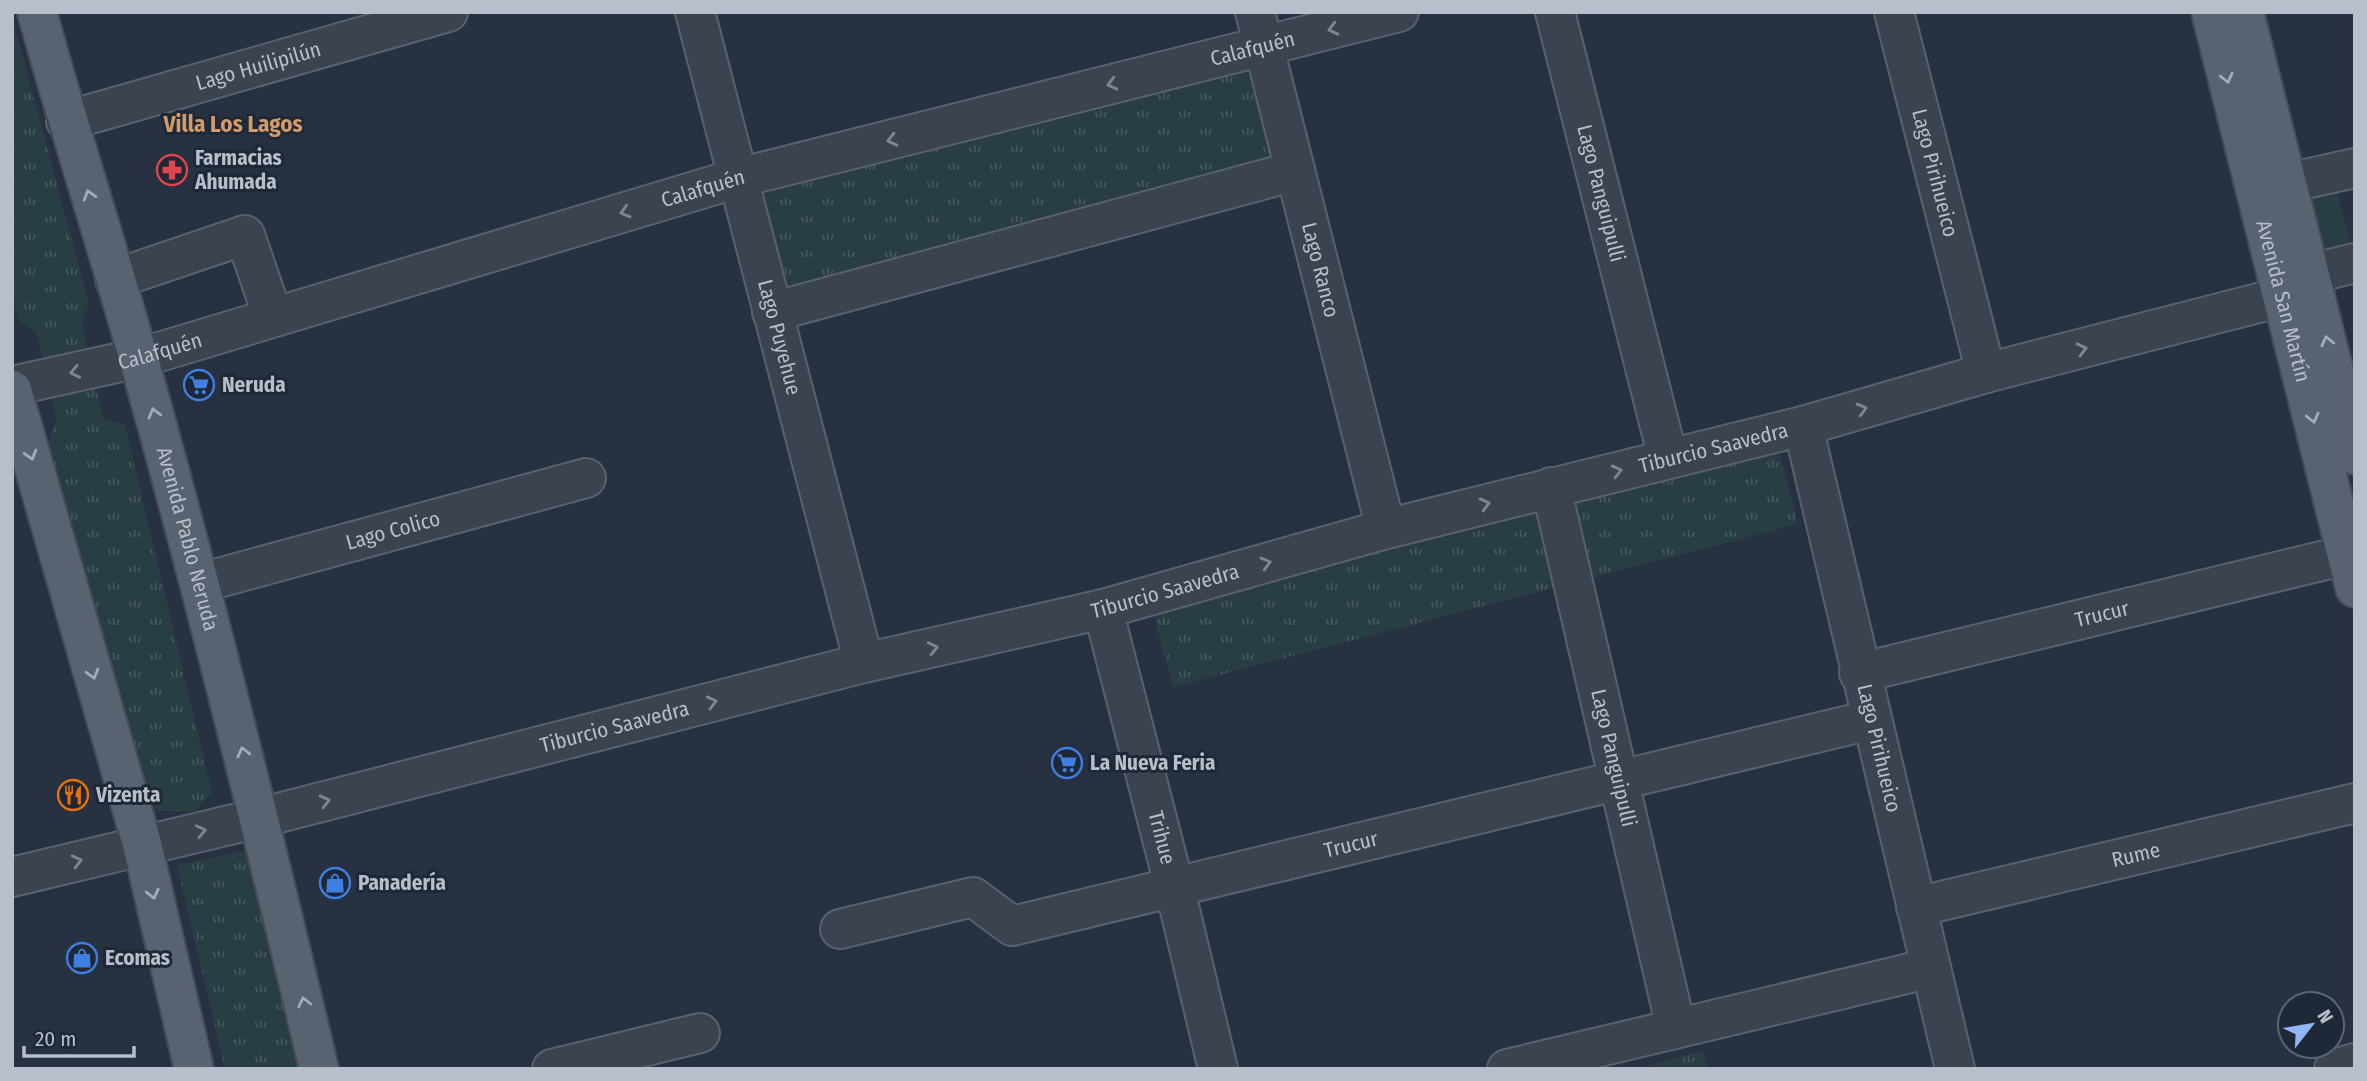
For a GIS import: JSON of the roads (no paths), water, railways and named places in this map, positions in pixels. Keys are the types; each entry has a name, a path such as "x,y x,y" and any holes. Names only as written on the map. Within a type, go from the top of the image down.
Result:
{"main road":[{"name":"Avenida Pablo Neruda","path":"37,12 66,121 139,358 200,583 319,1069"},
{"name":"Avenida San Martín","path":"2211,12 2353,444"},
{"name":"Avenida San Martín","path":"2244,12 2287,183 2351,572"},
{"path":"12,388 142,844 194,1069"}],"street":[{"name":"Lago Huilipilún","path":"66,121 448,12"},
{"name":"Lago Puyehue","path":"695,12 864,663"},
{"name":"Calafquén","path":"12,388 139,358 738,178 1259,30 1399,12"},
{"name":"Lago Panguipulli","path":"1555,12 1668,458"},
{"name":"Lago Pirihueico","path":"1894,12 1986,373"},
{"name":"Lago Ranco","path":"1259,30 1386,529"},
{"path":"2287,183 2355,168"},
{"path":"772,312 1294,172"},
{"path":"114,279 245,235 273,317"},
{"name":"Tiburcio Saavedra","path":"12,877 259,818 864,663 1103,609 1386,529 1802,426 2303,287 2355,263"},
{"name":"Lago Pirihueico","path":"1802,426 1858,673 1955,1069"},
{"name":"Lago Colico","path":"200,583 586,478"},
{"name":"Lago Panguipulli","path":"1551,487 1616,780 1676,1028"},
{"name":"Trucur","path":"1858,673 2351,572"},
{"name":"Trihue","path":"1103,609 1174,885 1217,1069"},
{"name":"Trucur","path":"840,929 973,897 1012,926 1870,720"},
{"name":"Rume","path":"1916,907 2355,803"},
{"path":"1507,1069 1931,968"},
{"path":"575,1066 701,1033"},
{"path":"2334,1069 2355,1063"}],"place":[{"name":"Farmacias Ahumada","path":"172,170"},
{"name":"Neruda","path":"199,385"},
{"name":"La Nueva Feria","path":"1067,763"},
{"name":"Vizenta","path":"73,795"},
{"name":"Panadería","path":"335,883"},
{"name":"Ecomas","path":"82,958"}],"district":[{"name":"Villa Los Lagos","path":"233,124"}]}
